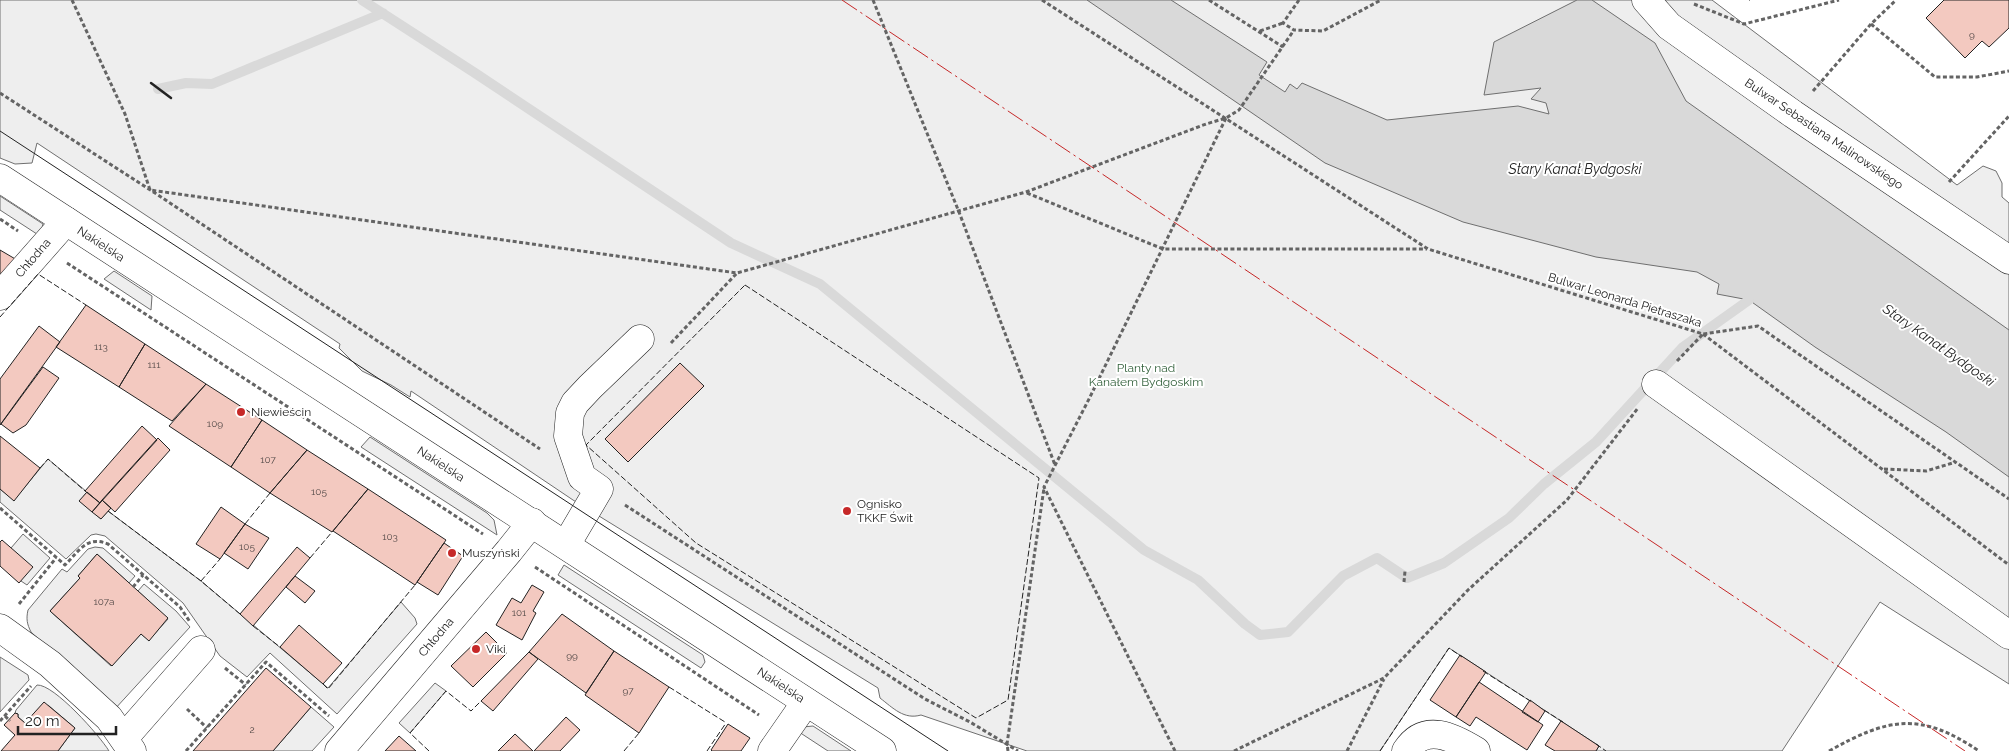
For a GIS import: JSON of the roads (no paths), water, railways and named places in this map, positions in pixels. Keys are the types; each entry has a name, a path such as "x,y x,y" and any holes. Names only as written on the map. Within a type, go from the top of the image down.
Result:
{"street":[{"name":"Bulwar Sebastiana Malinowskiego","path":"1646,0 1669,26 1792,114 2009,260"},
{"name":"Nakielska","path":"0,178 882,751"},
{"name":"Chłodna","path":"0,296 66,221"},
{"path":"566,545 599,489 582,478 568,436 570,412 575,403 590,387 640,339"},
{"path":"1656,384 2009,635"},
{"name":"Chłodna","path":"346,744 510,551 532,522"},
{"path":"0,628 50,664 109,718 128,745 198,640"},
{"path":"779,742 806,702"},
{"path":"1406,751 1417,737 1434,733 1449,737 1476,751"}],"water":[{"name":"Stary Kanał Bydgoski","path":"1087,0 1171,0 1267,62 1259,75 1285,92 1290,84 1297,89 1302,83 1387,120 1518,106 1549,114 1546,103 1531,99 1541,88 1484,95 1494,42 1577,0 1592,0 1655,43 1686,101 2009,330 2009,477 1946,432 1815,347 1749,300 1717,294 1719,284 1697,272 1596,257 1463,222 1325,163"}],"waterway":[{"path":"362,0 731,243 820,284 1144,550 1198,580 1245,624 1260,635 1288,632 1343,576 1377,558 1407,578 1444,563 1509,518 1544,484 1596,442 1683,347 1749,300"},
{"path":"158,89 186,83 212,84 383,13"}],"tram line":[{"path":"0,131 948,751"}],"place":[{"name":"Niewieścin","path":"241,412"},
{"name":"Ognisko TKKF Świt","path":"847,511"},
{"name":"Muszyński","path":"452,553"},
{"name":"Viki","path":"476,649"}],"park label":[{"name":"Planty nad Kanałem Bydgoskim","path":"1146,375"}]}
